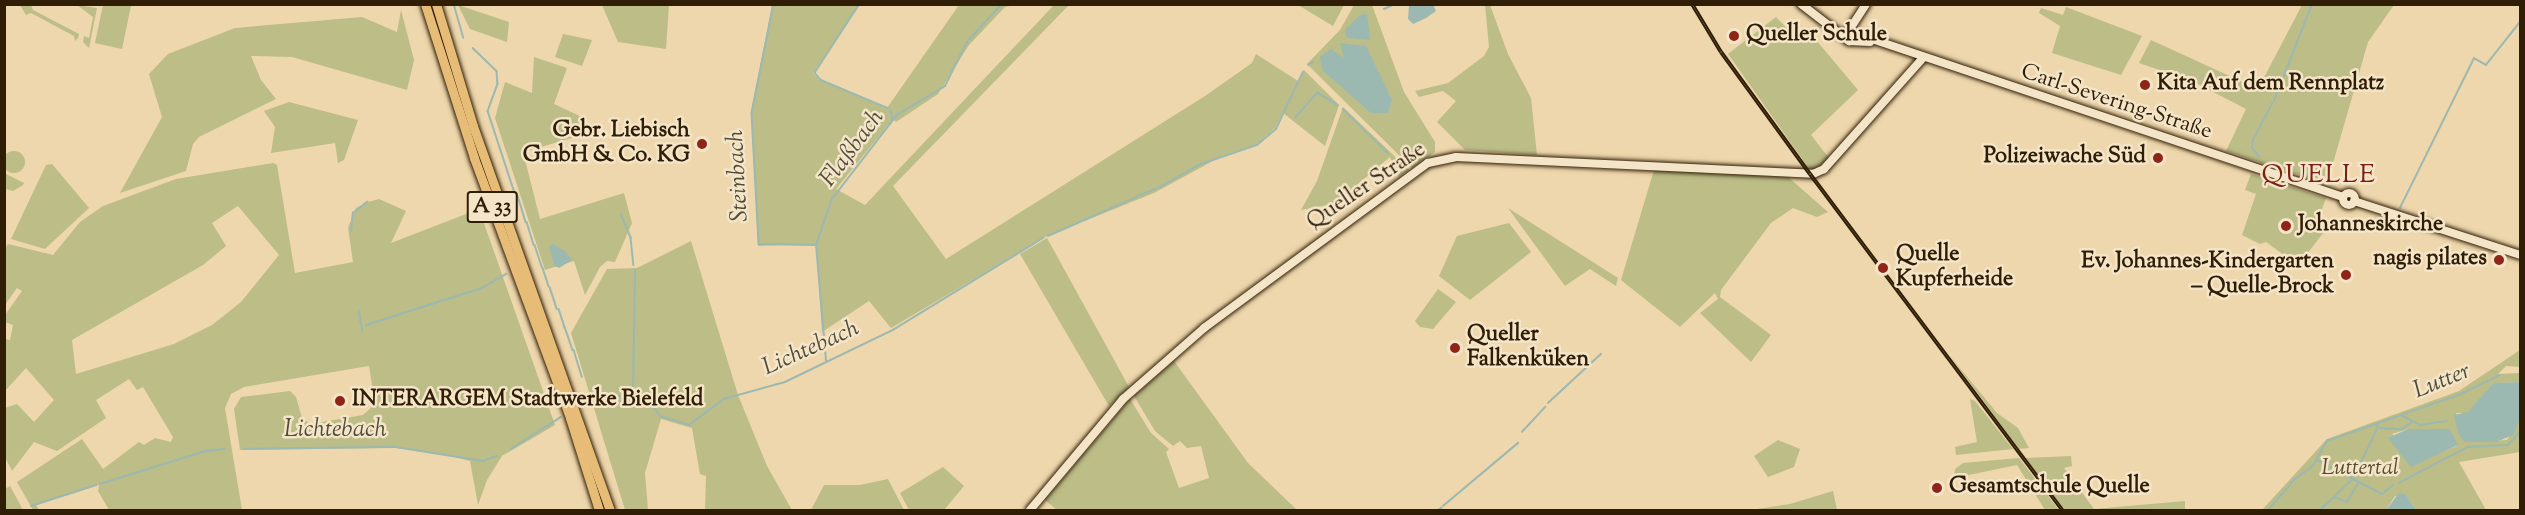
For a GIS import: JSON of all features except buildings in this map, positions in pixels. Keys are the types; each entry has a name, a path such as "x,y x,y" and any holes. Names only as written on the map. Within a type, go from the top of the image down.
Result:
{"highway":[{"name":"A 33","path":"425,4 474,158 610,510"},
{"name":"A 33","path":"436,4 473,126 570,406"},
{"name":"A 33","path":"574,416 599,510"}],"street":[{"name":"Carl-Severing-Straße","path":"1801,4 1820,20 1878,43 2343,197 2348,205 2354,201 2520,255"},
{"path":"1854,33 1868,4"},
{"name":"Queller Straße","path":"1030,510 1123,399 1196,335 1245,294 1428,163 1456,157 1816,174 1918,68 1923,58"}],"green space":[{"path":"20,5 31,5 33,10 79,34 78,38 75,41 74,36 31,13 26,15"},
{"path":"77,5 97,8 89,48 83,42 84,36 89,38 93,17"},
{"path":"103,5 131,6 122,49 95,43"},
{"path":"458,5 509,22 507,42 470,29"},
{"path":"602,5 669,5 666,49 618,42"},
{"path":"772,5 859,5 813,73 819,80 887,108 959,5 1015,5 1005,7 969,45 938,94 896,122 893,119 836,189 865,205 1054,5 1069,5 893,186 946,259 1205,96 1252,63 1256,54 1298,81 1304,70 1339,105 1325,146 1283,113 1275,128 1256,145 1222,156 1154,193 1047,236 891,328 869,301 822,332 816,244 758,246 751,113"},
{"path":"1298,5 1344,5 1333,26"},
{"path":"1354,5 1372,5 1404,92 1435,142 1435,152 1412,168 1307,64 1340,30"},
{"path":"1485,5 1490,5 1508,54 1531,98 1537,155 1465,150 1437,122 1456,101 1443,91 1419,97 1415,91 1448,83 1484,56 1489,47"},
{"path":"2302,5 2394,5 2368,42 2327,184 2226,151 2246,109 2194,82 2139,63 2151,40 2258,89"},
{"path":"2066,7 2142,36 2121,75 2052,53 2060,26 2039,13 2041,8 2063,15"},
{"path":"401,10 414,60 407,90 292,57 251,56 261,80 276,99 199,137 193,144 186,171 120,193 162,117 149,74 168,54 235,28 362,17 397,32"},
{"path":"1776,17 1800,42 1811,34 1858,90 1811,135 1829,158 1815,169 1810,170 1728,54"},
{"path":"563,34 592,40 582,66 555,57"},
{"path":"534,57 567,68 554,104 582,117 579,136 523,152 540,219 624,193 632,223 615,262 607,261 600,267 585,295 574,261 545,270 495,118 505,82 532,93"},
{"path":"289,102 358,120 344,160 338,163 335,143 271,153 275,127 264,111"},
{"path":"1343,107 1409,170 1399,177 1390,157 1334,204 1301,210 1317,181"},
{"path":"14,151 22,154 25,162 22,170 14,173 6,170 3,162 6,154"},
{"path":"273,163 277,165 295,273 353,262 348,228 356,208 368,202 379,199 406,211 391,243 479,209 555,425 502,456 487,480 478,505 470,461 451,456 396,448 240,450 234,409 241,397 290,391 296,397 302,418 310,424 363,415 375,404 369,366 244,387 231,394 225,408 242,510 109,510 98,491 99,485 36,505 39,510 33,510 17,482 82,439 103,469 139,442 144,445 155,438 171,442 173,437 143,387 137,390 129,379 96,400 106,418 57,451 34,442 12,471 5,457 5,408 17,404 34,422 54,400 26,368 5,391 5,339 10,340 13,325 5,322 5,315 22,291 17,288 5,305 5,248 8,244 53,255 80,222 103,206 176,179","holes":["238,206 279,255 241,302 212,325 174,344 76,374 72,340 203,265 226,246 212,223"]},
{"path":"52,164 89,208 45,249 11,239 46,165"},
{"path":"1654,170 1787,176 1828,212 1817,217 1793,208 1771,223 1721,290 1720,297 1771,335 1751,362 1700,313 1718,299 1715,293 1680,327 1621,280"},
{"path":"4,173 24,183 23,185 13,191 5,189"},
{"path":"2251,174 2326,198 2319,217 2319,224 2327,228 2297,267 2291,267 2288,258 2266,242 2260,244 2242,235 2256,194 2245,190"},
{"path":"1508,208 1618,278 1616,286 1590,269 1565,286"},
{"path":"1509,223 1531,252 1470,300 1439,276 1457,236"},
{"path":"1047,238 1129,387 1109,406 1020,254"},
{"path":"691,241 738,395 767,466 792,510 705,510 706,476 700,474 692,428 661,419 645,473 648,510 625,510 571,333 607,269 637,268"},
{"path":"1438,289 1456,302 1433,329 1420,327 1415,321"},
{"name":"Luttertal","path":"2520,350 2520,367 2506,366 2498,374 2520,373 2520,382 2493,383 2468,413 2456,413 2465,441 2470,442 2507,440 2520,419 2520,452 2459,462 2486,510 2416,510 2406,495 2395,496 2386,510 2262,510 2327,439 2459,391","holes":["2408,429 2450,429 2457,446 2421,461 2392,434"]},
{"path":"1950,356 1997,413 2018,428 2029,448 2019,449"},
{"path":"1174,361 1248,463 1297,510 1057,510 1045,500 1130,399 1151,433 1169,449 1166,452 1179,488 1209,478 1201,446 1187,448 1180,441 1173,446 1155,431 1134,396"},
{"path":"1970,399 1975,401 2013,449 1956,455 1955,447 1977,442"},
{"path":"1778,440 1800,449 1794,467 1768,477 1754,456"},
{"path":"2071,456 2072,466 2064,468 2094,509 2185,501 2185,510 2065,510 2025,458"},
{"path":"2019,458 2059,510 2045,510 2017,465 1954,478 1955,469 1963,463"},
{"path":"943,467 964,486 944,510 909,510 900,493"},
{"path":"888,479 904,510 811,510 824,485 860,485"},
{"path":"10,486 23,510 5,510 5,489"},
{"path":"1833,491 1837,510 1750,510 1790,504"}],"water":[{"path":"1433,4 1436,11 1426,18 1413,24 1408,19 1409,5"},
{"path":"1367,14 1370,40 1347,38 1345,30 1360,15"},
{"path":"1340,43 1366,46 1392,100 1388,113 1371,113 1322,70 1320,57 1331,49 1344,58"},
{"path":"552,244 565,251 572,260 559,268 554,265 549,246"},
{"path":"2520,382 2520,419 2513,435 2496,442 2465,442 2458,434 2454,415 2468,412 2493,383"},
{"path":"2408,429 2450,429 2458,445 2411,467 2388,438"},
{"path":"2399,493 2406,495 2416,510 2386,510"}],"waterway":[{"path":"454,4 464,38"},
{"name":"Steinbach","path":"774,4 752,113 759,244 815,245"},
{"path":"860,4 815,73 821,80 888,108"},
{"name":"Flaßbach","path":"826,361 816,245 832,199 897,115 945,86 967,42 1002,4"},
{"path":"1384,9 1395,4"},
{"path":"2274,101 2312,4"},
{"path":"2400,208 2474,58 2486,65 2520,22"},
{"path":"473,48 497,71 498,84 488,111 516,196"},
{"path":"1308,65 1313,62"},
{"name":"Lichtebach","path":"1048,236 1162,186 1201,164 1257,145 1276,129 1303,72"},
{"path":"1315,95 1318,93 1338,105"},
{"path":"1295,118 1314,96"},
{"path":"2259,157 2252,148 2253,140 2272,104"},
{"path":"1343,109 1388,153"},
{"name":"Flaßbach","path":"891,110 893,120"},
{"path":"518,196 526,222"},
{"path":"351,231 353,213 367,202"},
{"path":"621,214 631,238 634,265"},
{"path":"527,222 534,245"},
{"name":"Lichtebach","path":"582,407 606,401 626,402 654,407 660,416 689,425 724,399 785,382 893,330 1043,238"},
{"path":"535,245 542,267"},
{"path":"543,268 549,286"},
{"path":"613,401 617,396 628,397 633,389 635,271"},
{"path":"366,325 482,288 506,274"},
{"path":"550,287 557,309"},
{"path":"559,309 565,328"},
{"path":"359,311 363,331"},
{"path":"565,327 573,350"},
{"path":"574,350 582,377"},
{"path":"1548,403 1601,354"},
{"name":"Lutter","path":"2268,510 2295,479 2313,466 2327,441 2461,394 2500,375"},
{"path":"1522,432 1545,407"},
{"path":"2401,415 2421,425 2447,421"},
{"name":"Lichtebach","path":"511,449 561,417"},
{"path":"2380,428 2402,429 2411,423"},
{"name":"Lutter","path":"2320,510 2353,479 2378,427 2375,425"},
{"name":"Lutter","path":"2399,483 2468,447 2508,445 2520,432"},
{"path":"1443,506 1518,443"},
{"name":"Lichtebach","path":"244,449 396,447 483,461 497,456"},
{"name":"Lichtebach","path":"100,484 205,451 225,449"},
{"name":"Lutter","path":"2318,460 2382,494 2393,485"},
{"name":"Lutter","path":"2334,497 2347,502 2359,482"},
{"name":"Lichtebach","path":"31,506 96,485"}],"railway":[{"path":"1692,4 1721,52 1810,174 2062,510"}],"place":[{"name":"Queller Schule","path":"1734,36"},
{"name":"Kita Auf dem Rennplatz","path":"2145,85"},
{"name":"Gebr. Liebisch GmbH & Co. KG","path":"702,144"},
{"name":"Polizeiwache Süd","path":"2158,158"},
{"name":"Johanneskirche","path":"2286,226"},
{"name":"nagis pilates","path":"2499,260"},
{"name":"Quelle Kupferheide","path":"1883,268"},
{"name":"Ev. Johannes-Kindergarten – Quelle-Brock","path":"2346,275"},
{"name":"Queller Falkenküken","path":"1455,348"},
{"name":"INTERARGEM Stadtwerke Bielefeld","path":"340,401"},
{"name":"Gesamtschule Quelle","path":"1937,488"}],"district":[{"name":"QUELLE","path":"2319,176"}]}
